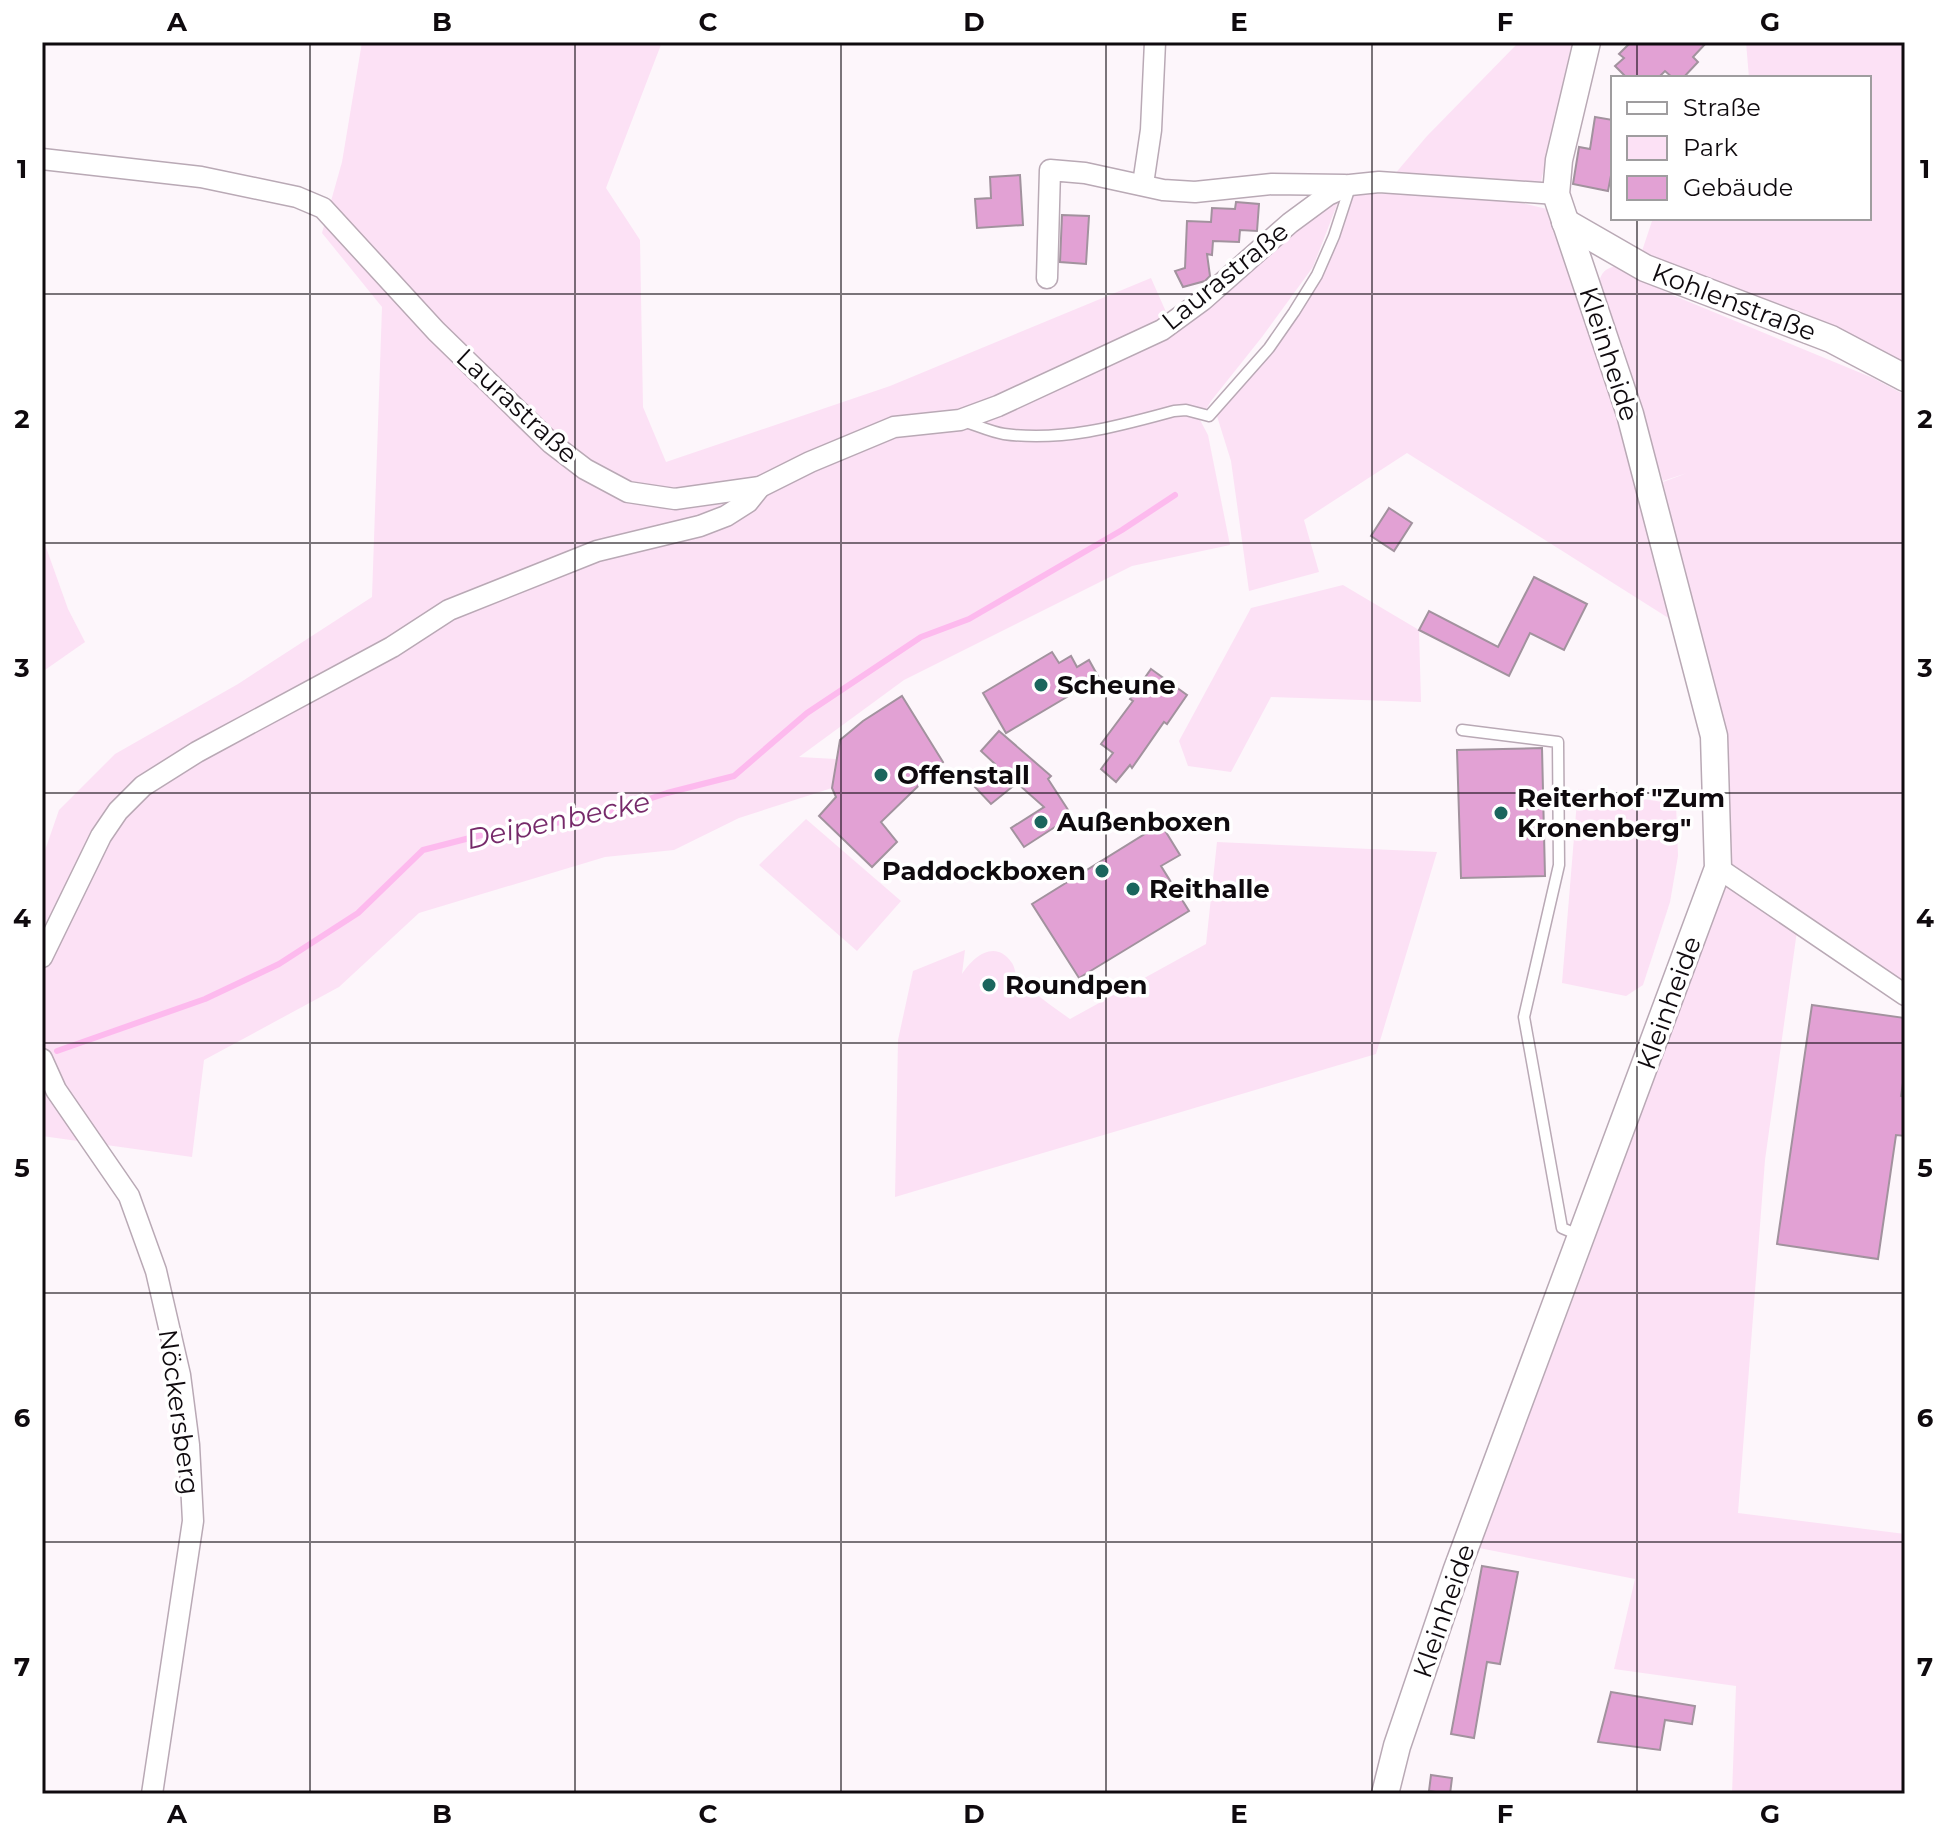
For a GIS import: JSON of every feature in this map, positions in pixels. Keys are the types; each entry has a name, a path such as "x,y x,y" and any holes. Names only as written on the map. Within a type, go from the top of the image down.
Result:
{"street":[{"path":"1143,184 1151,130 1155,42"},
{"path":"1556,194 1559,160 1587,42"},
{"name":"Laurastraße","path":"42,159 201,177 297,197 323,208 445,339 551,443 585,469 628,492 675,499 760,487 894,427 960,420 998,406 1162,330 1203,300 1290,223 1328,195 1350,185"},
{"name":"Laurastraße","path":"1047,278 1050,170 1085,173 1163,190 1195,192 1272,184 1350,185 1379,182 1556,194"},
{"name":"Kleinheide","path":"1385,1794 1397,1746 1457,1569 1718,868 1714,736 1630,414 1556,194"},
{"name":"Kohlenstraße","path":"1565,222 1645,268 1831,339 1905,378"},
{"path":"42,957 101,836 118,811 143,786 197,752 392,647 449,610 597,551 700,526 726,516 748,502 760,487"},
{"path":"1718,868 1905,995"},
{"name":"Nöckersberg","path":"42,1059 56,1090 129,1196 156,1271 180,1375 189,1445 193,1521 152,1794"}],"lane":[{"path":"960,420 1002,434 1041,436 1109,429 1174,411 1186,410 1209,416 1269,348 1302,300 1334,236 1350,185"},
{"path":"1462,730 1558,742 1559,865 1524,1017 1562,1228 1583,1236"}],"green space":[{"path":"362,42 662,42 606,188 640,240 643,407 666,462 890,386 1151,278 1174,330 1340,197 1313,267 1211,401 1200,420 1208,435 1230,545 1132,566 904,680 799,757 836,759 832,788 739,818 674,850 605,857 419,913 339,987 204,1060 192,1157 42,1136 42,859 59,810 115,754 238,684 372,597 382,307 322,233 342,162"},
{"path":"1519,42 1572,42 1541,182 1394,175 1427,136"},
{"path":"1746,42 1905,42 1905,367 1642,251 1652,220 1871,220 1871,76 1749,76"},
{"path":"1353,194 1501,198 1551,210 1619,421 1670,619 1407,453 1304,520 1319,572 1249,591 1231,461 1216,413 1323,273"},
{"path":"1616,266 1670,294 1873,378 1905,395 1905,989 1724,865 1704,660 1663,482 1687,473 1663,481 1598,286 1603,273"},
{"path":"42,536 68,609 85,642 42,672"},
{"path":"1343,585 1419,630 1421,702 1271,697 1231,772 1188,766 1179,741 1251,608"},
{"path":"1578,789 1676,804 1678,856 1670,902 1643,985 1626,996 1562,983"},
{"path":"806,819 901,901 857,951 759,865"},
{"path":"1217,842 1437,852 1376,1054 895,1197 898,1040 913,971 965,950 962,974 978,956 999,952 1012,963 1020,980 1070,1019 1206,944"},
{"path":"1723,882 1797,931 1765,1160 1738,1513 1905,1534 1905,1794 1732,1794 1736,1686 1614,1669 1635,1579 1479,1548 1585,1267"}],"building":[{"path":"1631,42 1707,42 1693,57 1698,62 1685,76 1671,76 1665,71 1660,76 1625,76 1615,66 1624,58 1619,54"},
{"path":"1595,117 1611,120 1608,191 1573,184 1579,147 1590,149"},
{"path":"1020,175 1023,225 977,228 975,199 991,198 990,177"},
{"path":"1236,202 1259,204 1257,231 1240,230 1239,242 1213,241 1212,255 1207,254 1210,276 1205,281 1183,287 1175,271 1185,268 1187,221 1211,222 1212,208 1235,209"},
{"path":"1062,215 1089,216 1086,264 1060,262"},
{"path":"1389,508 1412,523 1394,551 1371,536"},
{"path":"1534,577 1587,604 1564,650 1530,633 1509,676 1419,630 1429,611 1498,647"},
{"name":"Scheune","path":"1052,652 1059,663 1071,656 1077,667 1089,660 1099,678 1006,733 983,693"},
{"path":"1151,669 1187,695 1132,768 1130,765 1116,782 1101,769 1113,753 1101,744 1133,701 1130,699"},
{"name":"Offenstall","path":"902,696 943,762 881,822 897,842 872,867 819,816 836,797 832,788 840,740"},
{"path":"999,731 1051,776 1048,779 1072,816 1024,847 1011,828 1044,807 1017,783 991,804 974,786 995,764 981,751"},
{"name":"Reiterhof \"Zum Kronenberg\"","path":"1542,748 1545,876 1461,878 1457,750"},
{"name":"Reithalle","path":"1161,824 1180,855 1161,866 1189,911 1079,978 1032,904"},
{"path":"1812,1005 1905,1018 1905,1070 1901,1096 1905,1097 1905,1136 1896,1135 1878,1259 1777,1244"},
{"path":"1482,1566 1518,1572 1500,1664 1487,1662 1474,1738 1451,1734"},
{"path":"1611,1692 1695,1706 1692,1724 1665,1720 1660,1750 1598,1742"},
{"path":"1431,1775 1452,1778 1450,1794 1429,1791"}],"waterway":[{"name":"Deipenbecke","path":"57,1051 205,999 279,964 358,913 423,850 497,831 591,818 667,793 734,776 807,713 921,637 969,619 1122,530 1175,495"}],"place":[{"name":"Scheune","path":"1041,685"},
{"name":"Offenstall","path":"881,775"},
{"name":"Reiterhof \"Zum Kronenberg\"","path":"1501,813"},
{"name":"Außenboxen","path":"1041,822"},
{"name":"Paddockboxen","path":"1102,871"},
{"name":"Reithalle","path":"1133,889"},
{"name":"Roundpen","path":"989,985"}]}
